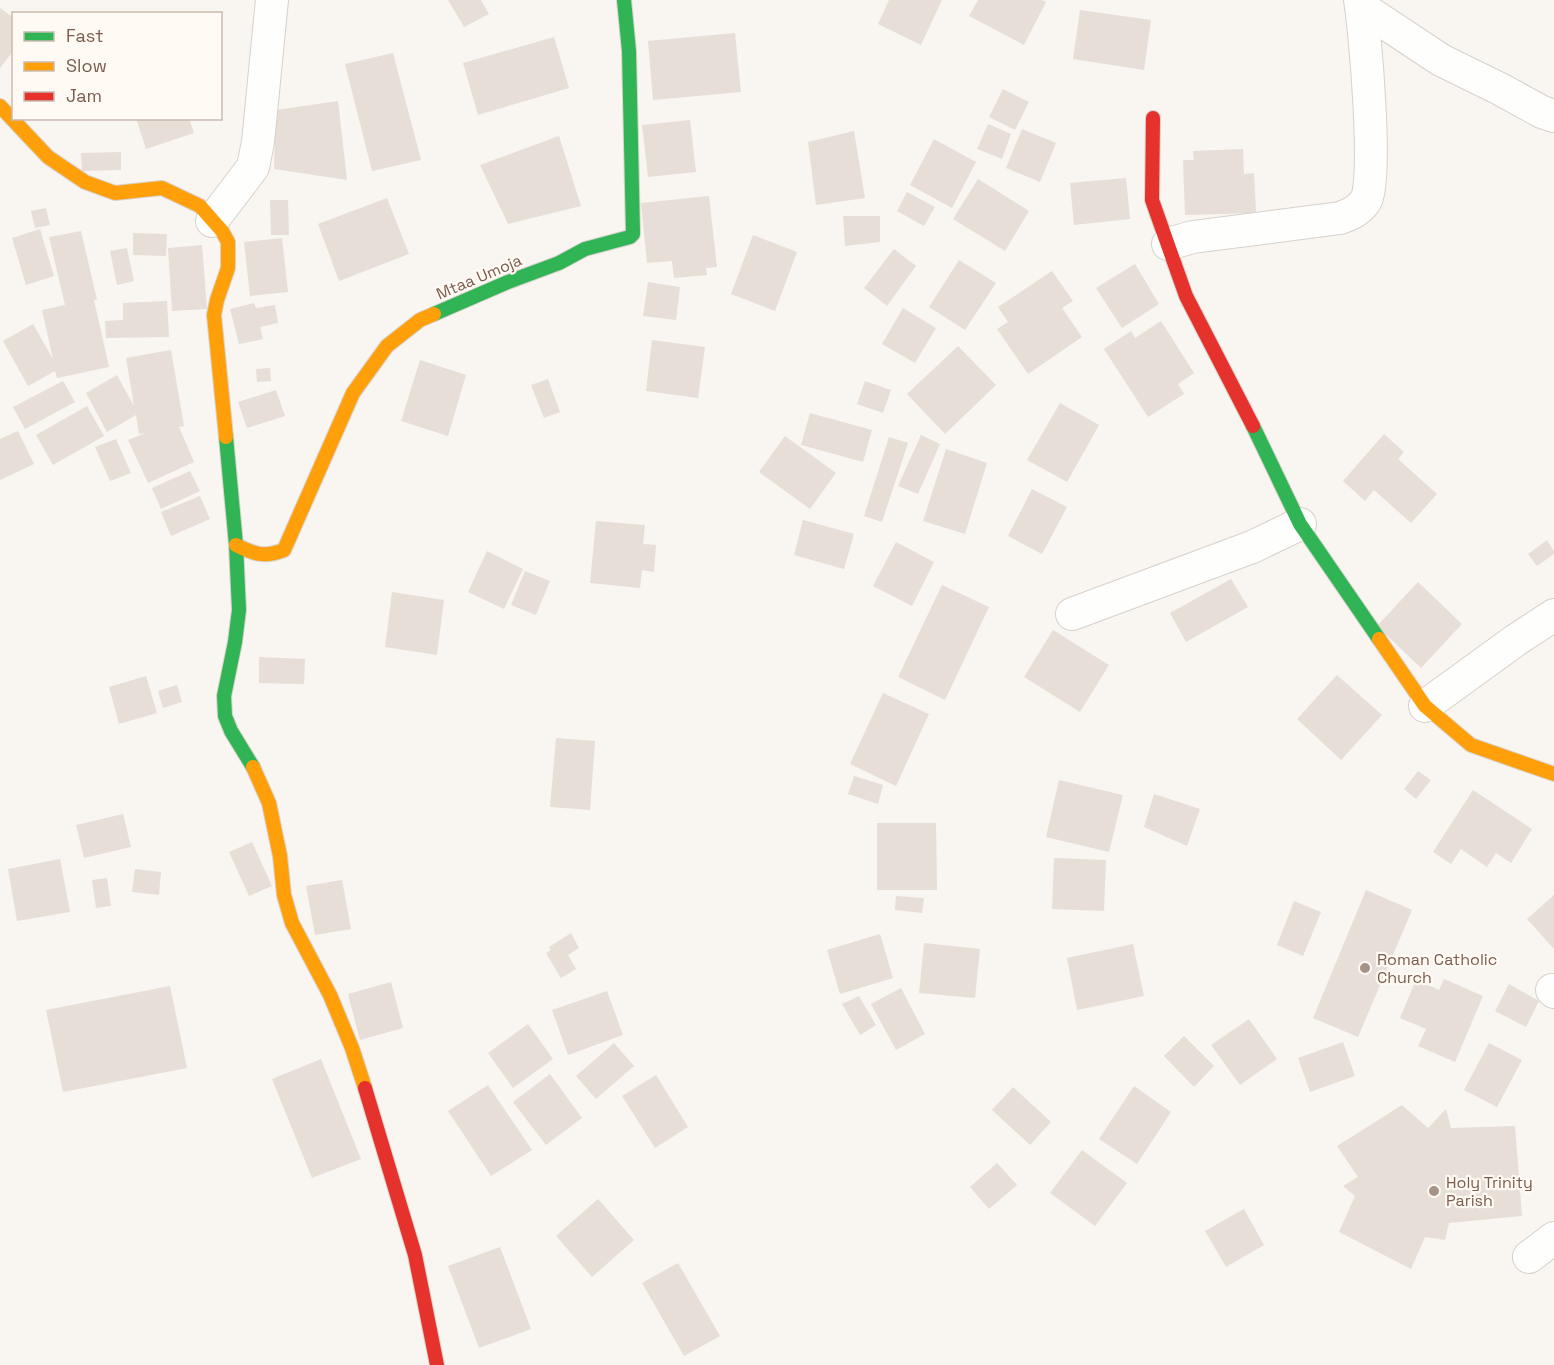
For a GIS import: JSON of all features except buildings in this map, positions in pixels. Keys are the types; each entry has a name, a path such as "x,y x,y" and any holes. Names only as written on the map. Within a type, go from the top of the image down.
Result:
{"street":[{"path":"212,221 253,168 258,142 272,0"},
{"name":"Mtaa Umoja","path":"236,545 257,555 273,555 284,550 353,393 387,346 420,320 559,263 585,249 630,237 633,234 630,62 624,0"},
{"path":"1361,4 1441,60 1554,116"},
{"path":"1168,244 1193,237 1340,218 1358,210 1368,198 1371,164 1361,4"},
{"path":"0,106 12,119"},
{"path":"1153,118 1152,200 1186,296 1300,524 1425,706 1471,746 1554,774"},
{"path":"13,120 48,157 85,182 115,193 162,188 200,206 222,231 228,242 228,268 214,315 236,545 239,610 224,696 225,716 231,731 255,769 269,803 280,856 284,896 292,923 330,995 352,1048 375,1117 415,1255 437,1365"},
{"path":"1072,614 1252,547 1300,524"},
{"path":"1425,706 1554,615"},
{"path":"1529,1257 1554,1238"}],"traffic: fast":[{"path":"434,314 559,263 585,249 630,237 633,234 629,51 624,0"},
{"path":"1253,426 1300,524 1379,639"},
{"path":"226,437 236,545 239,610 224,696 225,716 231,731 253,767"}],"traffic: slow":[{"path":"0,106 12,119"},
{"path":"13,120 48,157 85,182 115,193 162,188 200,206 222,231 228,242 228,268 214,315 226,437"},
{"path":"236,545 259,554 271,554 284,550 353,393 387,346 420,320 434,314"},
{"path":"1379,639 1425,706 1471,745 1554,774"},
{"path":"253,767 269,803 280,856 284,895 292,923 330,995 352,1048 365,1088"}],"traffic: jam":[{"path":"1153,118 1152,200 1186,296 1253,426"},
{"path":"365,1088 415,1255 437,1365"}],"place":[{"name":"Roman Catholic Church","path":"1365,968"},
{"name":"Holy Trinity Parish","path":"1434,1191"}]}
